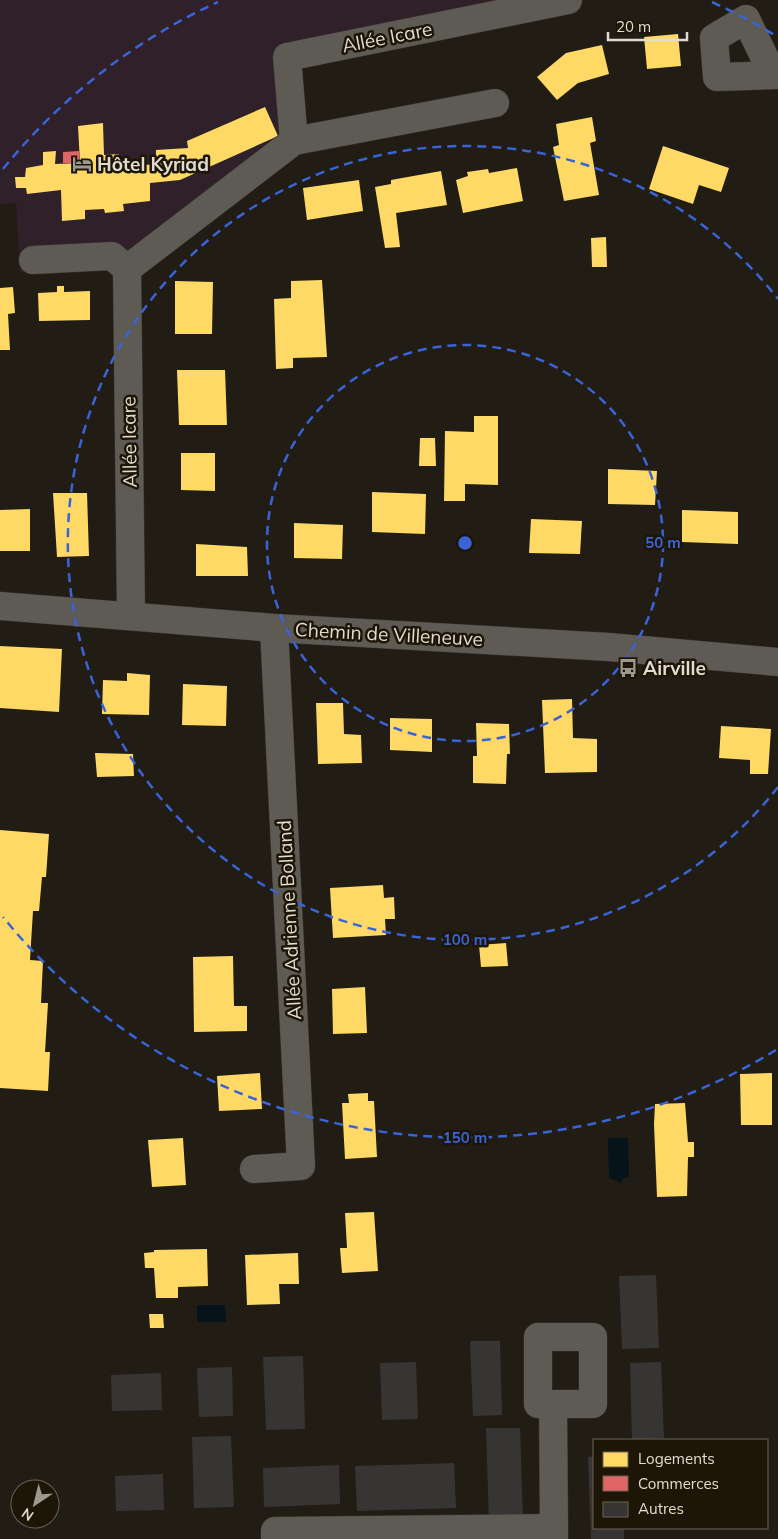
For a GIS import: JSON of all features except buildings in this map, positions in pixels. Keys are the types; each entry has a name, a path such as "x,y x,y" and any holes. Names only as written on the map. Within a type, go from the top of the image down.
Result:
{"street":[{"name":"Allée Icare","path":"294,141 287,57 568,0"},
{"path":"33,260 112,256 127,269 294,141 495,103"},
{"name":"Allée Icare","path":"127,269 131,615"},
{"name":"Chemin de Villeneuve","path":"0,606 131,615 274,628 609,647 778,662"},
{"name":"Allée Adrienne Bolland","path":"254,1169 301,1166 274,628"},
{"path":"275,1539 275,1531 554,1534 553,1404"}],"shaded area":[{"path":"0,0 568,0 287,57 294,141 141,270 20,272 16,203 0,205"},
{"path":"608,1138 628,1138 629,1177 624,1178 621,1183 609,1178"},
{"path":"197,1305 225,1305 226,1322 197,1322"}],"place":[{"name":"Hôtel Kyriad","path":"82,164"},
{"name":"Airville","path":"628,668"}]}
